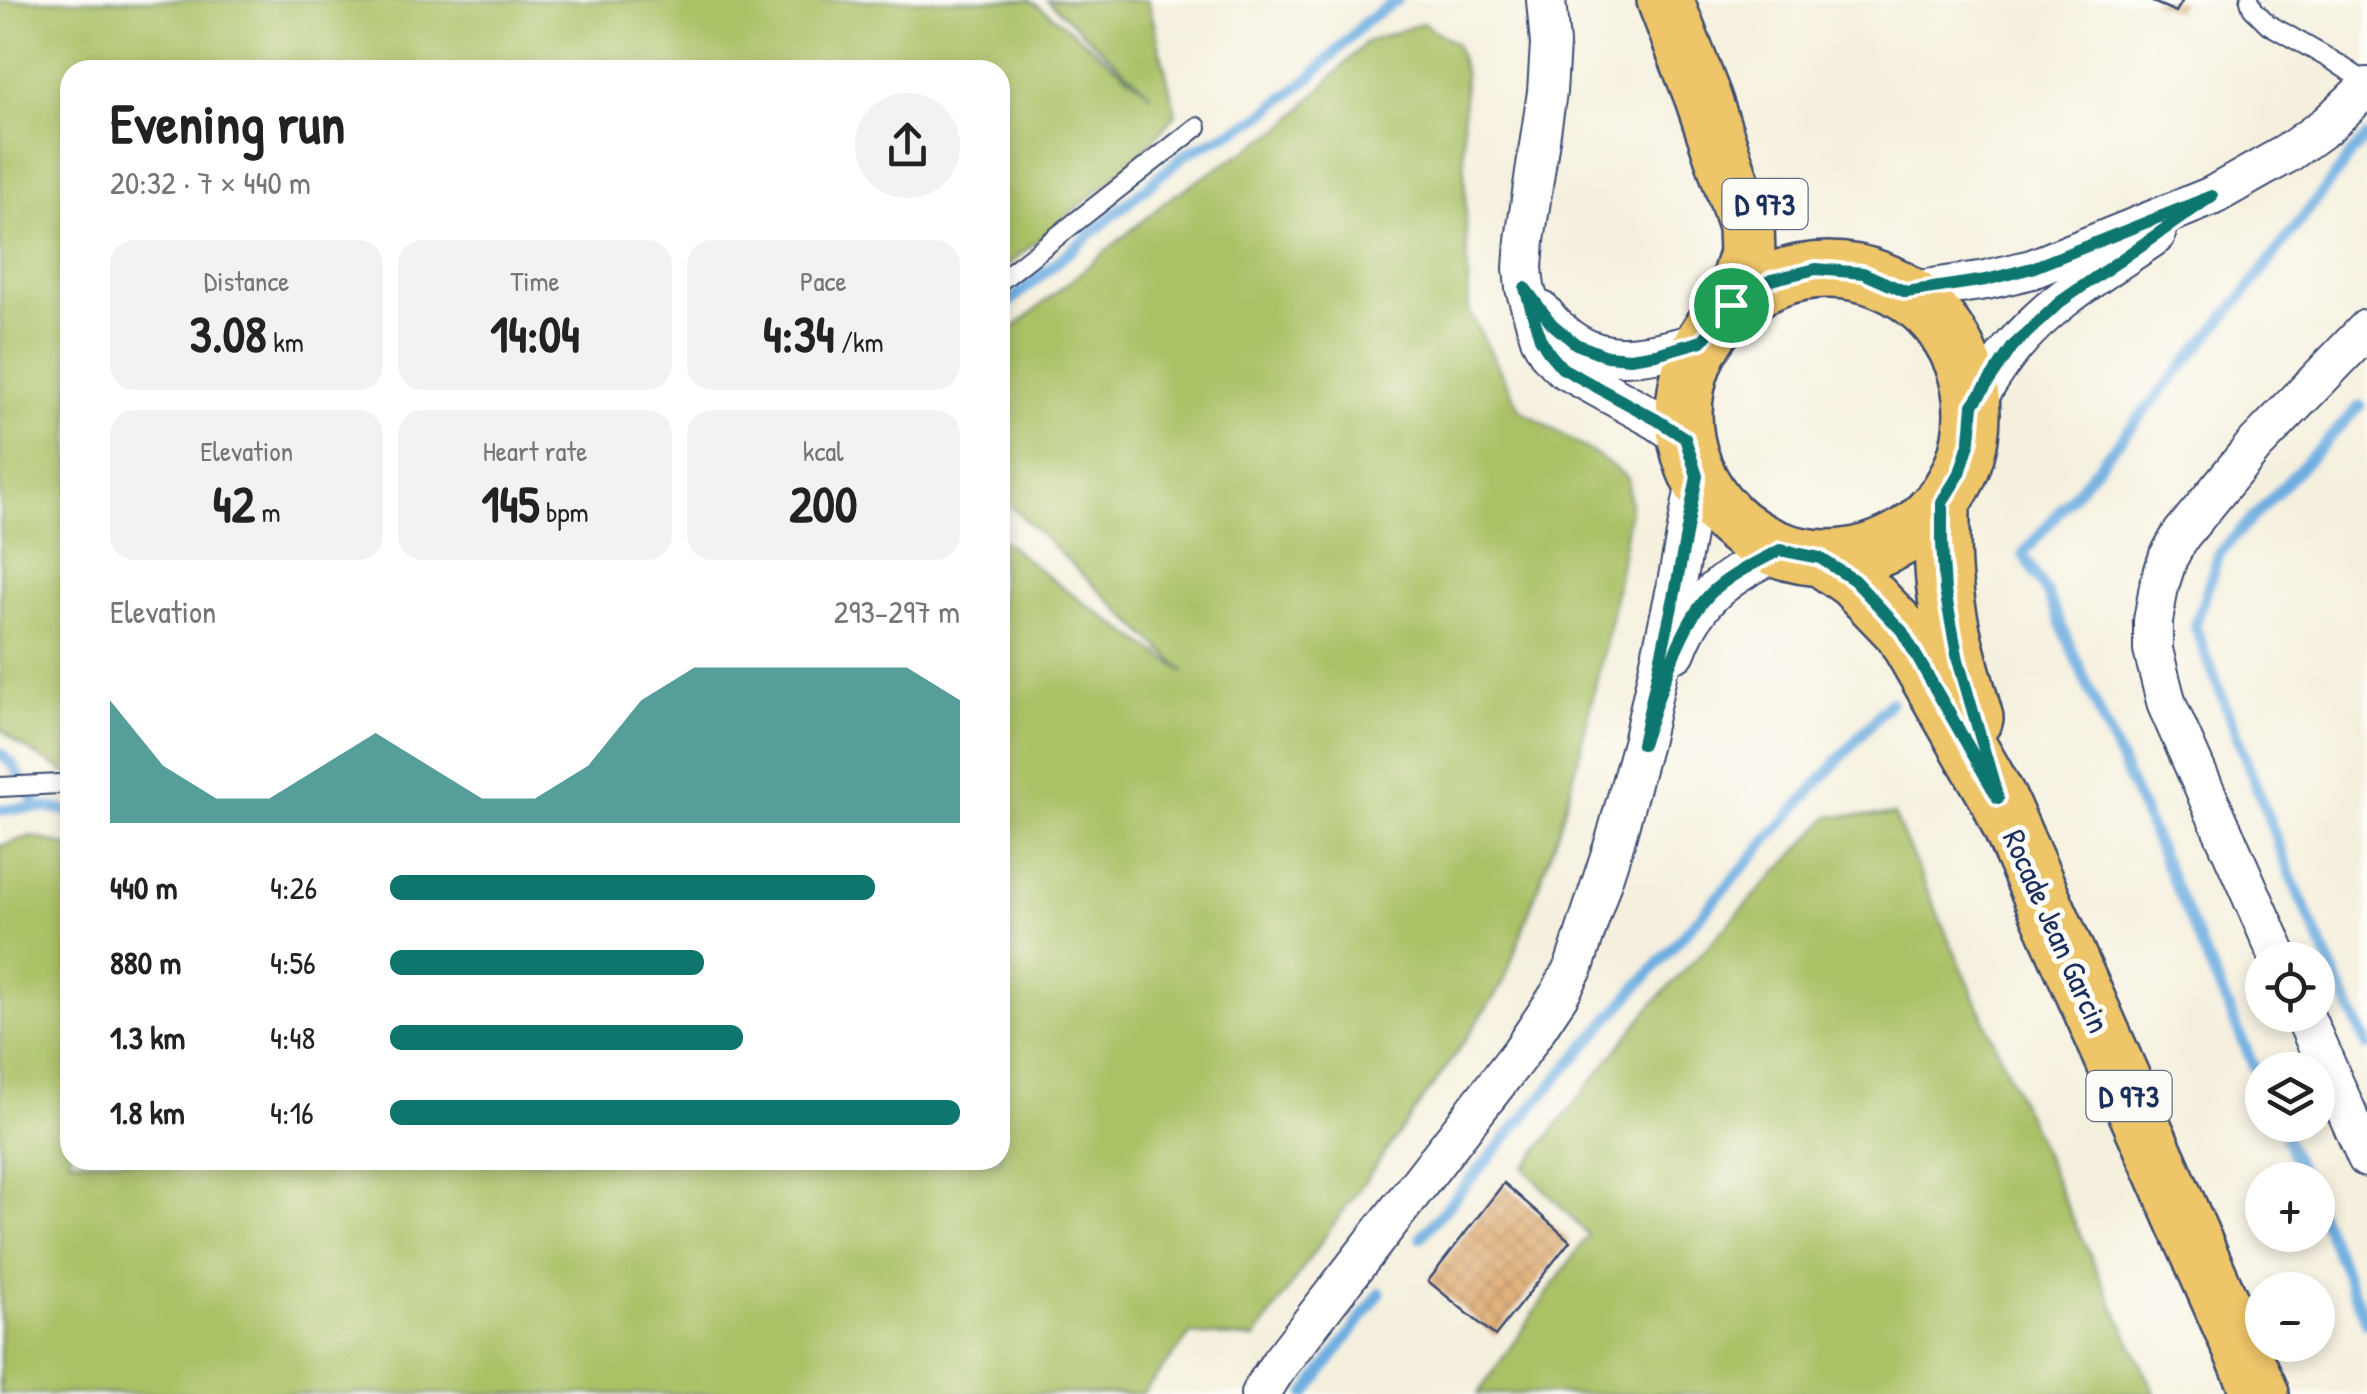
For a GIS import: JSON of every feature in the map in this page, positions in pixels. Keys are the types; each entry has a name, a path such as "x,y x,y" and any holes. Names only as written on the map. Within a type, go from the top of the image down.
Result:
{"main road":[{"name":"D 973","path":"1665,0 1746,226 1748,254 1716,323"},
{"name":"D 973","path":"1703,98 1770,213 1787,232 1885,282"},
{"path":"1816,269 1885,282 1940,322 1963,361 1973,405 1970,440 1960,473 1942,502 1918,527 1888,545 1855,556 1800,554 1746,533 1718,508 1691,457 1682,406 1688,372 1716,323 1771,280 1816,269"},
{"name":"Rocade Jean Garcin","path":"1942,502 1945,591 1958,660 1998,798"},
{"name":"Rocade Jean Garcin","path":"1800,554 1854,580 1902,631 1998,798 2261,1394"}],"street":[{"path":"1260,1394 1521,1052 1574,966 1642,744 1676,588 1691,457 1657,420 1562,368 1540,338 1525,288 1525,240 1548,76 1546,0"},
{"path":"1973,405 2013,346 2060,302 2212,196 2288,153 2327,125 2367,85"},
{"path":"1885,282 1986,280 2032,268 2212,196"},
{"path":"1525,288 1552,324 1576,344 1607,356 1656,354 1716,323"},
{"path":"2272,942 2167,706 2154,650 2153,621 2168,558 2182,536 2254,446 2363,345"},
{"path":"1642,744 1686,627 1700,605 1725,582 1800,554"},
{"path":"2311,1032 2367,1158"}],"lane":[{"path":"2250,0 2268,24 2367,85"},
{"path":"1010,273 1198,127"},
{"path":"0,787 60,784"}],"green space":[{"path":"0,0 1029,0 1152,95 1047,0 1148,0 1176,114 1131,164 1010,263 1010,60 60,60 60,769 15,742 0,728"},
{"path":"1423,23 1456,44 1465,75 1469,311 1521,410 1628,478 1630,508 1611,619 1577,764 1559,828 1504,982 1255,1339 1191,1334 1142,1394 0,1394 0,846 32,836 60,844 60,1170 1010,1170 1010,547 1186,673 1010,506 1010,331 1170,198 1285,126 1366,42"},
{"path":"1894,815 2066,1204 2155,1394 1478,1394 1588,1235 1524,1168 1651,1006 1830,816"}],"building":[{"path":"2148,0 2183,0 2176,12"},
{"path":"1504,1183 1570,1241 1495,1336 1428,1281"}],"waterway":[{"path":"1010,302 1186,154 1257,119 1311,77 1366,21 1398,0"},
{"path":"2248,1052 2048,595 2023,554 2246,292 2367,137"},
{"path":"2360,406 2219,553 2195,626 2290,875 2367,1046"},
{"path":"1421,1237 1890,702"},
{"path":"0,753 13,765 39,808"},
{"path":"0,810 60,810"},
{"path":"2287,1142 2296,1162"},
{"path":"2335,1249 2367,1323"},
{"path":"1306,1394 1380,1293"}],"route":[{"path":"2212,196 2037,322 2013,346 1973,405 1970,440 1960,473 1942,502 1945,591 1958,660 1998,798 1902,631 1854,580 1820,558 1780,550 1725,582 1700,605 1686,627 1642,744 1697,476 1685,438 1562,368 1540,338 1525,288 1552,324 1576,344 1607,356 1630,358 1702,341 1731,305 1771,280 1816,269 1863,273 1906,292 1986,280 2032,268 2212,196"}]}
